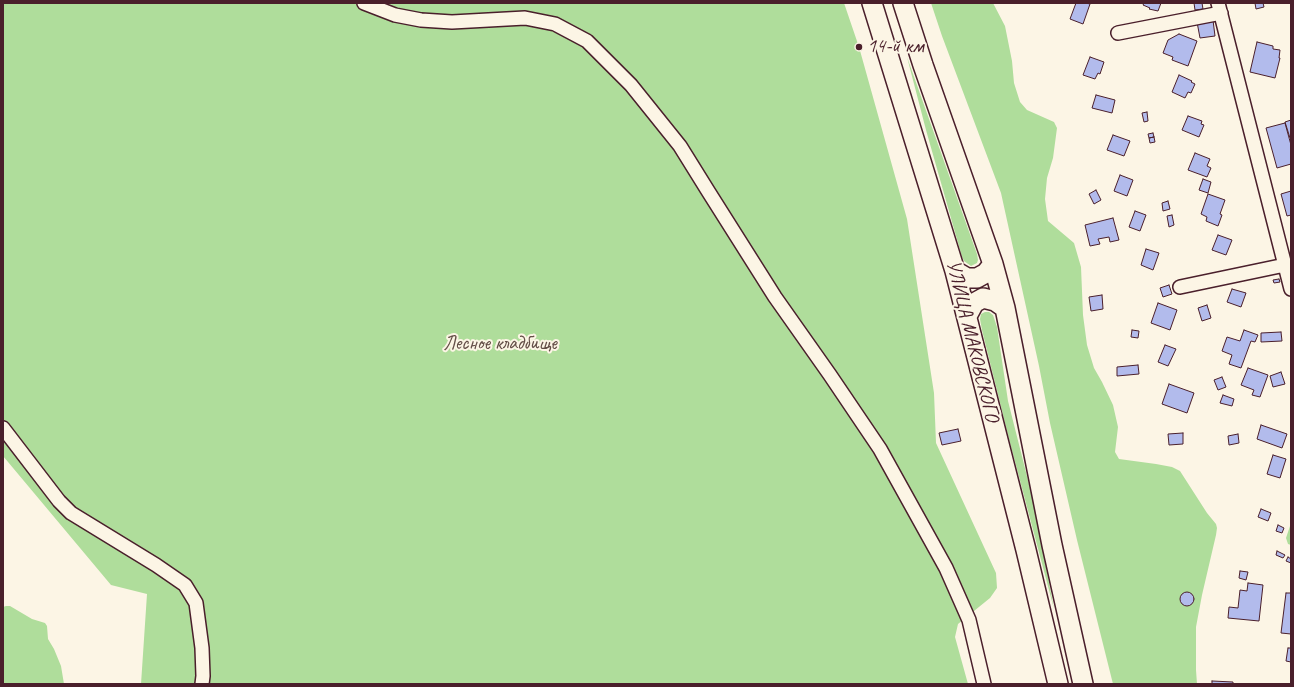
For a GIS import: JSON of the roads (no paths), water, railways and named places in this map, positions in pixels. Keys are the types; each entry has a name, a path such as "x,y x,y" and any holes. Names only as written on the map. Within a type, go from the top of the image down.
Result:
{"highway":[{"name":"УЛИЦА МАКОВСКОГО","path":"872,3 955,270 1026,550 1058,684"},
{"name":"УЛИЦА МАКОВСКОГО","path":"903,3 923,65 993,264 1004,308 1050,537 1083,684"},
{"path":"955,270 967,278 977,278 986,273 993,264"},
{"path":"967,316 974,303 983,298 995,301 1004,308"}],"street":[{"path":"364,3 395,15 421,20 452,22 525,18 555,24 587,41 631,85 680,146 775,297 880,449 946,568 969,620 984,684"},
{"path":"1118,33 1219,8 1291,289"},
{"path":"1180,287 1285,265"},
{"path":"3,428 59,501 70,513 156,564 185,584 196,603 202,648 202,684"}],"place":[{"name":"14-й км","path":"859,47"}],"park label":[{"name":"Лесное кладбище","path":"500,344"}]}
